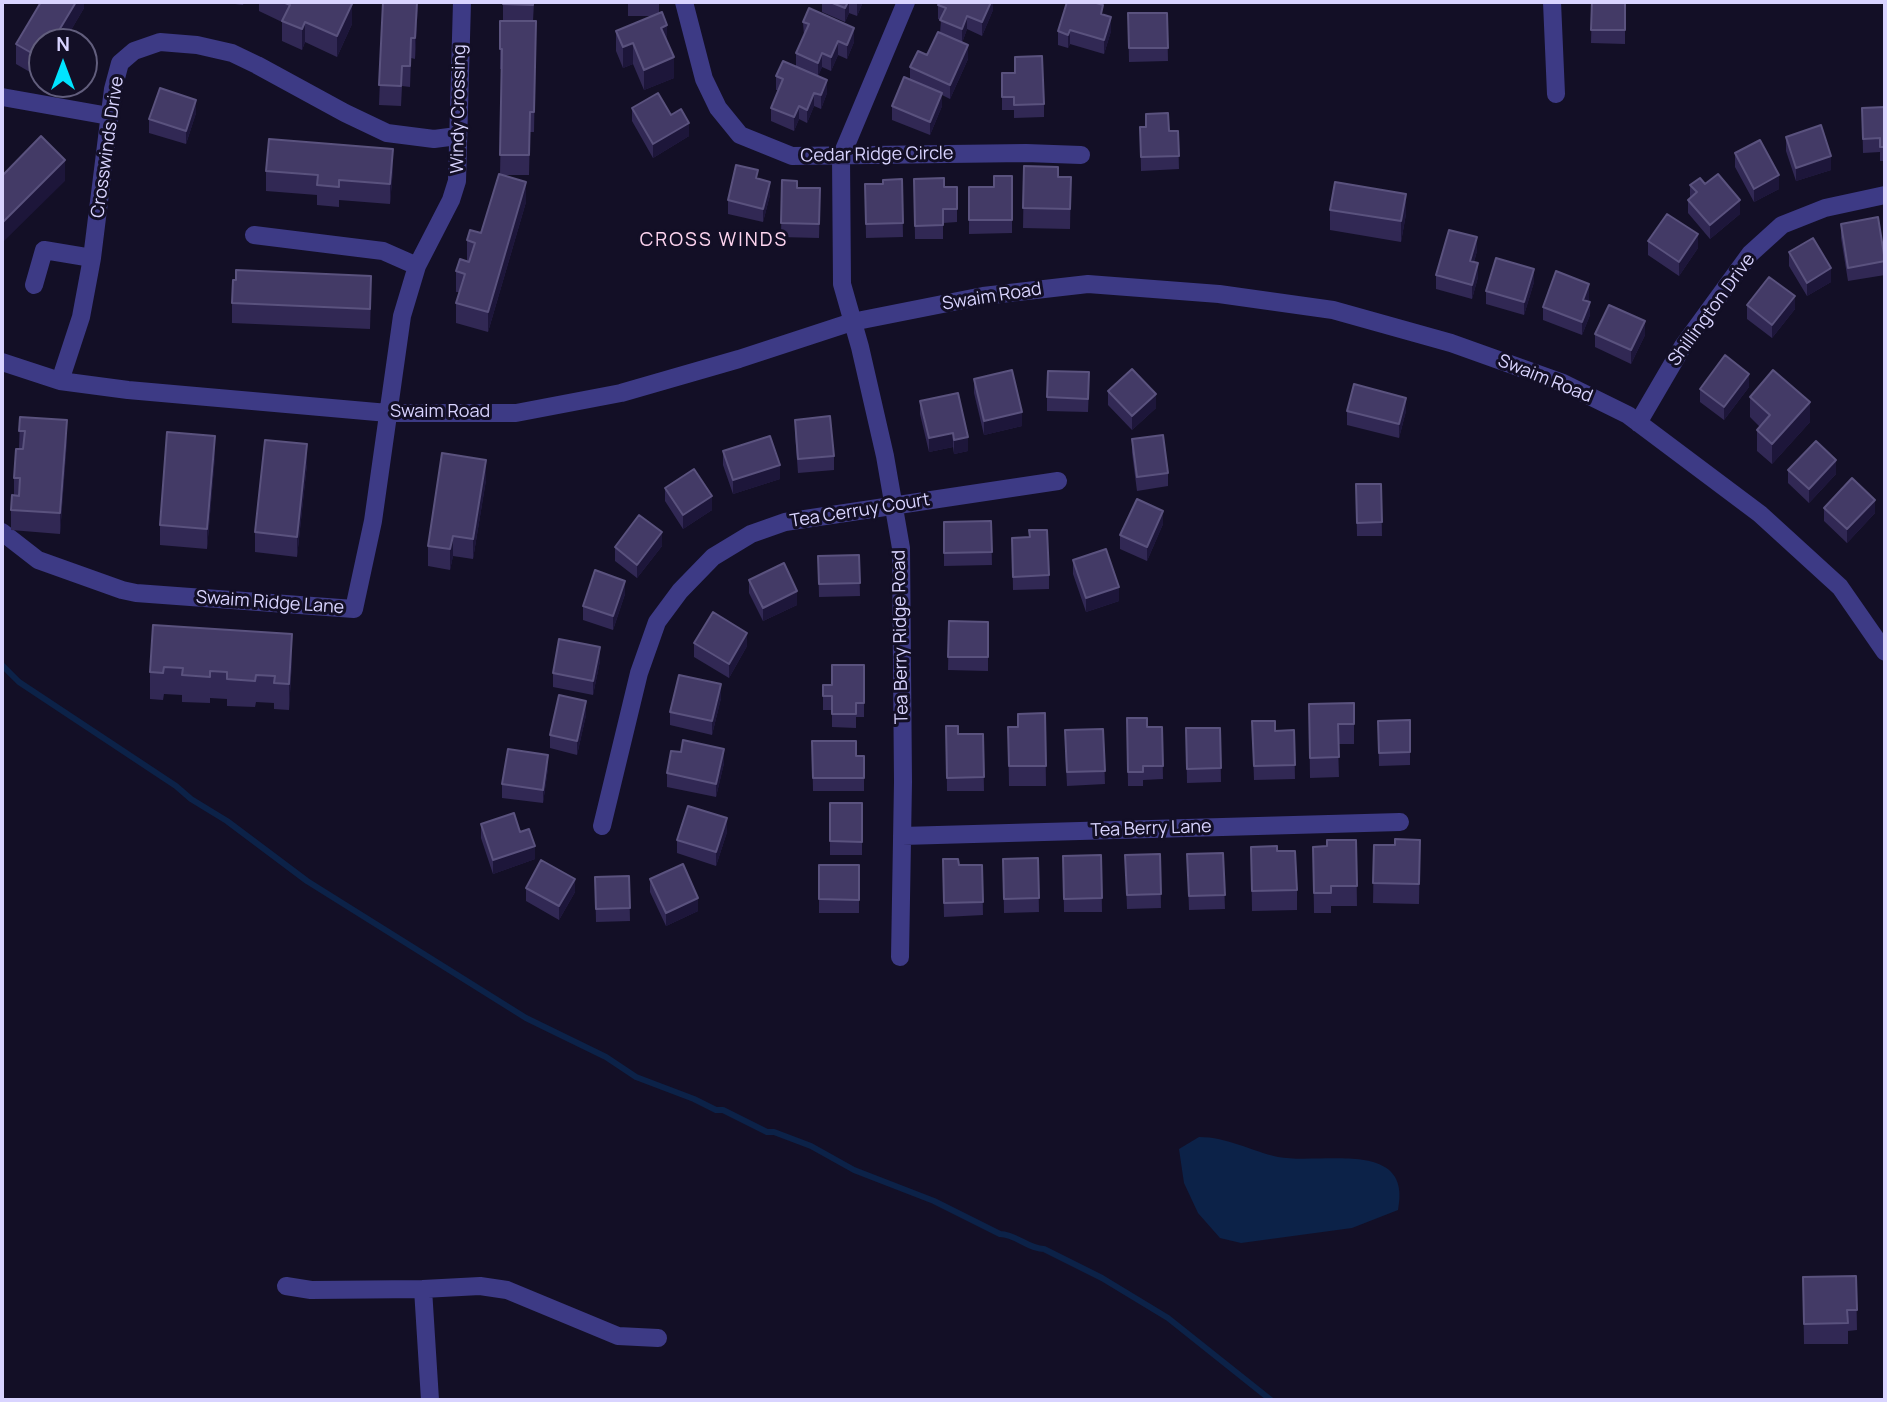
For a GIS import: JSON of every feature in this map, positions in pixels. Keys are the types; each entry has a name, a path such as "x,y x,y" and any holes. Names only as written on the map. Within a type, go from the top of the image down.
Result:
{"street":[{"name":"Windy Crossing","path":"388,413 402,316 417,266 451,200 457,181 462,2"},
{"name":"Cedar Ridge Circle","path":"684,2 704,79 718,108 740,135 792,156 1026,153 1081,155"},
{"path":"841,157 906,2"},
{"path":"1552,2 1556,93"},
{"name":"Crosswinds Drive","path":"60,381 81,317 92,258 109,116 120,63 134,51 170,42 232,53 387,133 434,139 457,136"},
{"path":"2,97 109,116"},
{"name":"Tea Berry Ridge Road","path":"841,157 842,284 885,456 901,548 900,957"},
{"name":"Shillington Drive","path":"1638,423 1683,346 1750,254 1782,225 1825,208 1885,195"},
{"path":"254,235 383,251 417,266"},
{"path":"34,285 44,250 92,258"},
{"name":"Swaim Road","path":"2,362 60,381 128,390 388,413 516,413 621,393 739,359 852,322 983,296 1088,284 1219,294 1334,310 1451,343 1563,383 1628,415 1760,514 1840,587 1885,652"},
{"name":"Swaim Ridge Lane","path":"2,532 38,560 122,590 354,609 373,521 388,413"},
{"name":"Tea Cerruy Court","path":"602,826 639,673 657,622 680,592 713,557 751,534 785,522 1058,481"},
{"name":"Tea Berry Lane","path":"902,836 1399,822"},
{"path":"286,1286 311,1290 480,1286 507,1290 618,1336 658,1338"},
{"path":"423,1289 430,1400"}],"water":[{"path":"1199,1137 1229,1142 1278,1157 1339,1158 1378,1164 1392,1172 1399,1187 1398,1210 1352,1228 1241,1243 1220,1238 1198,1213 1184,1183 1179,1149"}],"building":[{"path":"41,2 76,2 60,28 28,28 28,51 16,44"},
{"path":"283,2 352,4 337,36 305,22 302,29 282,21 290,5"},
{"path":"383,2 417,2 410,66 402,66 401,86 379,85"},
{"path":"533,2 533,5 503,4"},
{"path":"659,2 659,3 628,3"},
{"path":"830,2 848,2 845,8"},
{"path":"940,2 991,2 982,22 967,16 962,29 940,20 946,8 938,5"},
{"path":"1067,2 1093,2 1103,5 1101,14 1111,17 1104,40 1070,30 1068,35 1058,31"},
{"path":"1592,2 1625,2 1625,30 1591,30"},
{"path":"809,8 854,28 847,45 838,41 831,57 822,53 818,63 796,53 809,24 803,22"},
{"path":"662,12 667,25 661,28 674,57 644,70 633,43 623,47 616,31"},
{"path":"1128,13 1167,13 1168,48 1129,48"},
{"path":"500,21 536,21 534,112 530,112 529,155 500,155"},
{"path":"938,32 968,45 950,85 910,67 918,51 927,55"},
{"path":"1042,56 1044,104 1014,105 1014,97 1002,97 1002,73 1015,73 1015,57"},
{"path":"783,61 827,80 821,95 814,93 807,110 799,106 794,117 771,108 783,79 776,76"},
{"path":"904,77 942,93 930,122 892,106"},
{"path":"160,88 196,100 186,131 149,119"},
{"path":"658,93 671,115 681,109 689,123 653,144 632,108"},
{"path":"1885,107 1885,147 1880,147 1880,138 1863,139 1862,108"},
{"path":"1168,113 1169,131 1178,131 1179,156 1141,157 1140,127 1146,127 1146,114"},
{"path":"1821,125 1831,156 1796,168 1786,137"},
{"path":"41,136 65,160 2,223 2,176"},
{"path":"269,139 393,149 390,184 339,180 339,187 317,185 318,175 266,171"},
{"path":"1760,140 1779,175 1754,189 1735,153"},
{"path":"736,165 758,170 756,178 770,182 763,209 728,200"},
{"path":"1024,166 1058,167 1058,177 1071,177 1070,209 1023,208"},
{"path":"499,174 526,182 488,312 456,303 465,274 456,271 460,259 469,262 475,243 467,240 470,230 481,233"},
{"path":"1718,174 1740,200 1710,225 1688,200 1697,192 1690,185 1700,178 1705,184"},
{"path":"994,176 1012,176 1012,220 969,220 969,187 994,187"},
{"path":"944,178 944,187 957,187 957,209 943,209 943,225 915,226 914,179"},
{"path":"902,179 903,223 866,224 865,184 883,184 883,180"},
{"path":"782,180 797,181 797,188 820,188 819,224 781,223"},
{"path":"1335,182 1406,194 1401,221 1330,210"},
{"path":"1667,214 1698,234 1679,262 1648,241"},
{"path":"1878,217 1885,261 1848,268 1841,224"},
{"path":"1449,230 1477,237 1470,261 1478,263 1472,285 1436,275"},
{"path":"1813,238 1831,268 1807,283 1789,252"},
{"path":"1496,258 1534,269 1524,302 1486,291"},
{"path":"236,270 371,276 370,309 232,303"},
{"path":"1556,271 1589,284 1583,300 1590,302 1582,322 1543,307"},
{"path":"1769,277 1795,296 1772,325 1747,305"},
{"path":"1609,305 1645,321 1631,350 1595,334"},
{"path":"1725,355 1749,374 1724,407 1700,389"},
{"path":"1132,369 1156,394 1132,416 1108,391"},
{"path":"1012,370 1022,412 984,421 974,379"},
{"path":"1773,370 1810,402 1772,444 1757,430 1770,415 1750,397"},
{"path":"1048,371 1089,372 1088,399 1047,397"},
{"path":"1354,384 1406,398 1399,424 1347,411"},
{"path":"958,393 968,437 954,440 953,433 929,438 920,401"},
{"path":"830,416 834,456 798,459 795,420"},
{"path":"20,417 67,420 60,513 11,510 12,495 19,496 20,478 14,478 16,449 23,449 25,431 19,431"},
{"path":"167,432 215,436 207,529 160,525"},
{"path":"1163,435 1168,473 1137,477 1132,439"},
{"path":"770,436 780,465 733,480 723,451"},
{"path":"265,440 307,444 297,537 255,532"},
{"path":"1816,441 1836,460 1809,489 1788,470"},
{"path":"442,453 486,460 473,539 453,536 450,549 428,546"},
{"path":"694,469 712,496 683,515 665,488"},
{"path":"1852,478 1875,500 1847,529 1824,508"},
{"path":"1356,484 1381,484 1382,522 1357,523"},
{"path":"1137,499 1163,511 1147,547 1120,535"},
{"path":"639,515 662,532 637,565 615,547"},
{"path":"991,521 992,552 944,553 944,522"},
{"path":"1029,530 1047,530 1049,575 1013,577 1012,538 1030,537"},
{"path":"1106,549 1119,587 1086,598 1073,560"},
{"path":"859,555 860,583 819,584 818,556"},
{"path":"784,563 797,591 763,608 749,580"},
{"path":"595,570 625,581 613,616 583,606"},
{"path":"713,612 747,633 729,664 694,643"},
{"path":"949,621 988,622 988,657 948,657"},
{"path":"153,625 292,634 289,684 274,683 275,676 256,675 255,681 227,679 227,672 210,671 210,677 182,675 183,668 164,667 163,673 150,672"},
{"path":"559,639 600,647 593,681 553,673"},
{"path":"832,665 864,665 864,703 856,703 856,714 832,714 832,696 823,696 823,685 832,685"},
{"path":"679,675 721,684 712,721 670,712"},
{"path":"559,695 586,701 577,741 550,735"},
{"path":"1354,703 1354,724 1338,724 1339,757 1310,758 1309,704"},
{"path":"1045,713 1046,766 1009,766 1008,727 1018,727 1018,714"},
{"path":"1127,718 1147,718 1147,727 1162,727 1163,766 1143,766 1143,772 1128,772"},
{"path":"1410,720 1410,752 1379,753 1378,721"},
{"path":"1252,721 1275,721 1275,731 1294,730 1295,765 1254,766"},
{"path":"946,726 958,726 958,734 983,734 984,777 947,778"},
{"path":"1186,728 1220,728 1221,768 1187,769"},
{"path":"1103,729 1105,771 1067,772 1065,730"},
{"path":"683,740 724,749 716,784 667,773 671,751 681,752"},
{"path":"812,741 856,741 856,756 864,756 864,778 813,778"},
{"path":"508,749 548,755 543,790 502,784"},
{"path":"830,803 862,803 862,842 830,841"},
{"path":"688,806 727,818 716,852 677,840"},
{"path":"514,813 520,832 529,829 535,846 493,860 481,824"},
{"path":"1395,839 1420,840 1419,884 1373,883 1374,845 1395,845"},
{"path":"1327,840 1356,840 1357,886 1331,886 1331,893 1314,893 1313,847 1327,846"},
{"path":"1277,846 1277,851 1295,851 1297,890 1252,891 1251,847"},
{"path":"1223,853 1225,895 1189,896 1187,854"},
{"path":"1160,854 1161,894 1127,895 1125,855"},
{"path":"1101,855 1102,898 1064,899 1063,856"},
{"path":"1038,858 1039,898 1004,899 1003,859"},
{"path":"943,859 958,859 959,865 982,865 983,902 944,903"},
{"path":"541,860 575,879 559,906 526,888"},
{"path":"683,864 698,898 666,913 650,879"},
{"path":"819,865 859,865 859,900 819,899"},
{"path":"629,876 630,908 596,909 595,877"},
{"path":"1856,1276 1857,1310 1847,1310 1848,1323 1804,1324 1803,1277"}],"waterway":[{"path":"2,665 19,682 227,821 307,881 526,1018 606,1057 636,1077 716,1110 723,1110 767,1132 774,1132 811,1146 854,1170 934,1201 1000,1234 1044,1249 1102,1278 1168,1318 1271,1400"}],"district":[{"name":"CROSS WINDS","path":"714,241"}]}
